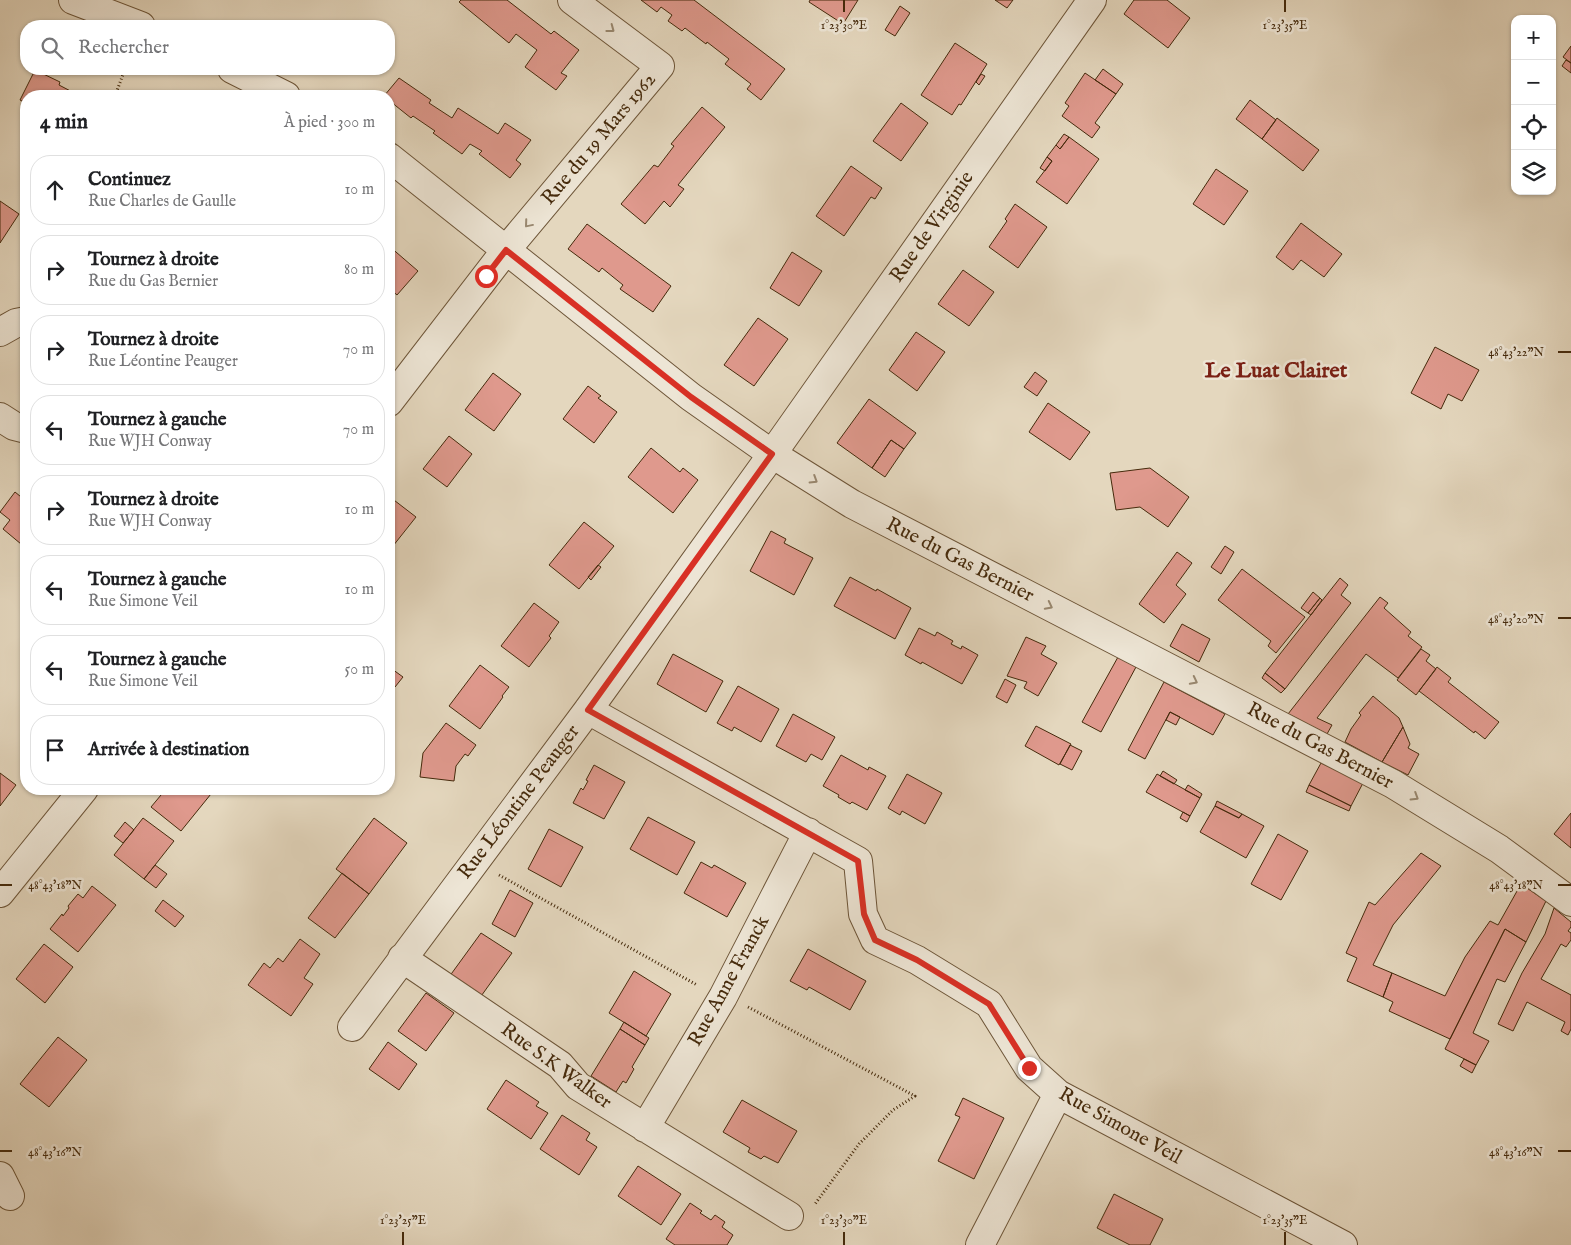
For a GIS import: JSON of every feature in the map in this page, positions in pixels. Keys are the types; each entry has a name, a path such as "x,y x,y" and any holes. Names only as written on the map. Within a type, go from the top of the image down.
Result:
{"street":[{"path":"73,0 126,20"},
{"name":"Rue du 19 Mars 1962","path":"506,250 660,66 572,0"},
{"name":"Rue de Virginie","path":"772,454 1092,0"},
{"path":"244,75 274,90"},
{"name":"Rue du Gas Bernier","path":"395,162 691,397 772,454 852,504 1393,784 1500,849 1571,902"},
{"path":"395,394 506,250"},
{"path":"0,332 20,322"},
{"path":"0,418 20,428"},
{"name":"Rue Léontine Peauger","path":"352,1026 588,710 772,454"},
{"path":"588,710 808,832"},
{"path":"0,893 79,795"},
{"name":"Rue Simone Veil","path":"808,832 858,861 864,914 875,940 917,960 989,1004 1029,1068 1058,1094 1343,1245"},
{"name":"Rue Anne Franck","path":"645,1128 723,997 808,832"},
{"name":"Rue S.K Walker","path":"402,958 560,1065 578,1086 789,1216"},
{"path":"980,1245 1058,1094"}],"path":[{"path":"117,90 123,75"}],"building":[{"path":"461,0 507,0 551,34 554,31 579,50 561,73 567,76 556,90 525,67 537,50 516,34 509,43 459,2"},
{"path":"641,0 694,0 785,69 761,100 747,89 751,84 725,64 729,59 685,28 682,31 668,21 672,15 661,7 657,12"},
{"path":"810,0 858,0 843,24 809,2"},
{"path":"995,0 1013,0 1007,8"},
{"path":"1134,0 1167,0 1190,18 1168,48 1124,14"},
{"path":"900,6 910,13 895,36 885,30"},
{"path":"955,43 987,64 961,105 959,104 952,115 921,95"},
{"path":"1571,46 1571,63 1563,57"},
{"path":"1566,60 1571,63 1571,73 1562,66"},
{"path":"1103,69 1123,84 1116,94 1095,80"},
{"path":"1085,73 1116,94 1095,123 1100,127 1092,138 1062,116 1069,106 1065,103"},
{"path":"981,74 985,76 979,85 976,82"},
{"path":"32,75 45,75 60,82 59,85 69,90 25,90"},
{"path":"399,78 431,100 429,103 452,118 458,108 498,134 505,123 531,140 516,160 521,164 510,178 479,154 482,151 470,144 462,154 433,133 435,131 413,116 411,118 395,105 395,90 389,90"},
{"path":"1250,100 1276,120 1262,139 1236,119"},
{"path":"901,103 928,123 901,161 873,141"},
{"path":"702,107 725,127 678,185 684,189 670,207 664,201 645,224 621,204 654,165 658,167 674,146 671,144"},
{"path":"1277,118 1319,150 1303,171 1262,139"},
{"path":"1064,134 1069,137 1060,149 1056,145"},
{"path":"1069,137 1099,159 1067,204 1036,182 1052,161 1047,157 1056,145 1060,149"},
{"path":"1047,157 1052,161 1045,171 1040,168"},
{"path":"851,166 882,188 875,199 871,197 844,236 816,216"},
{"path":"1216,169 1248,191 1224,225 1193,204"},
{"path":"0,201 19,214 0,243"},
{"path":"1015,204 1047,227 1018,268 989,247 1007,221 1005,219"},
{"path":"1301,223 1342,254 1324,277 1301,260 1293,270 1276,257"},
{"path":"587,224 671,286 653,312 620,289 623,285 602,268 599,272 568,249"},
{"path":"395,251 418,271 397,295 395,293"},
{"path":"792,252 822,271 799,306 770,288"},
{"path":"963,270 994,292 969,326 938,304"},
{"path":"758,318 788,339 754,386 724,365"},
{"path":"916,332 945,352 917,391 889,370"},
{"path":"1435,347 1479,370 1462,401 1448,394 1441,409 1411,393"},
{"path":"1035,372 1047,381 1037,396 1024,387"},
{"path":"493,373 521,394 494,431 465,410"},
{"path":"588,386 601,396 598,398 617,412 594,443 563,419"},
{"path":"869,399 916,433 904,449 891,440 872,468 837,443"},
{"path":"1048,403 1090,432 1070,460 1029,432"},
{"path":"449,436 472,454 447,487 423,469"},
{"path":"891,440 904,449 885,477 872,468"},
{"path":"651,448 680,472 683,468 698,480 673,513 628,477"},
{"path":"1150,468 1189,497 1168,527 1140,507 1116,510 1110,473"},
{"path":"15,492 20,496 20,543 3,529 10,520 0,512"},
{"path":"395,501 416,517 395,543"},
{"path":"584,522 614,546 579,589 549,565"},
{"path":"771,531 786,539 784,543 813,558 794,595 750,571"},
{"path":"1225,546 1234,552 1221,574 1211,567"},
{"path":"1177,552 1192,563 1176,585 1186,594 1164,623 1139,604"},
{"path":"598,565 601,567 591,580 588,577"},
{"path":"1242,569 1305,617 1276,653 1268,646 1271,641 1218,600"},
{"path":"850,577 876,591 877,589 911,608 895,639 834,606"},
{"path":"1340,578 1348,585 1341,595 1351,603 1285,689 1265,673"},
{"path":"1313,592 1320,598 1308,613 1301,608"},
{"path":"1380,597 1388,603 1384,608 1411,632 1408,636 1422,647 1398,678 1366,654 1317,718 1332,725 1327,734 1288,714"},
{"path":"1320,598 1322,600 1311,615 1308,613"},
{"path":"534,603 559,622 549,636 551,638 529,667 501,646"},
{"path":"1182,624 1210,639 1199,662 1170,646"},
{"path":"919,628 935,636 937,632 953,641 951,644 961,649 962,646 978,655 962,684 905,655"},
{"path":"1026,637 1046,646 1041,654 1057,663 1038,696 1024,688 1027,682 1007,676"},
{"path":"1421,649 1430,655 1426,661 1436,669 1416,695 1397,680"},
{"path":"673,654 723,681 706,712 657,684"},
{"path":"1118,657 1136,667 1101,732 1082,722"},
{"path":"480,665 509,687 480,729 449,706"},
{"path":"1437,667 1451,678 1448,682 1499,722 1485,739 1475,731 1474,733 1419,691"},
{"path":"395,671 403,677 395,687"},
{"path":"1265,673 1285,689 1281,693 1262,678"},
{"path":"1005,679 1016,685 1007,703 996,697"},
{"path":"1164,682 1225,714 1213,735 1170,712 1145,759 1128,750"},
{"path":"738,686 779,709 761,742 734,727 732,731 717,723"},
{"path":"1373,696 1399,718 1403,727 1382,762 1345,742 1361,715 1359,713"},
{"path":"1170,712 1180,717 1176,725 1166,720"},
{"path":"793,714 835,737 822,760 811,754 806,762 776,746"},
{"path":"446,723 476,745 468,756 465,754 456,766 454,781 420,777 423,753"},
{"path":"1036,726 1071,744 1059,765 1025,746"},
{"path":"1403,727 1410,744 1408,748 1419,754 1408,775 1382,762"},
{"path":"1070,745 1082,751 1072,770 1060,764"},
{"path":"841,755 868,770 869,767 886,776 867,810 852,802 850,804 823,786"},
{"path":"1321,763 1363,783 1351,806 1309,785"},
{"path":"594,765 625,782 604,819 573,803 581,788 583,790 588,781 586,780"},
{"path":"1163,771 1177,780 1174,784 1160,776"},
{"path":"0,773 16,785 0,806"},
{"path":"907,774 942,793 925,824 902,811 900,815 888,808"},
{"path":"1157,774 1200,798 1190,816 1146,792"},
{"path":"1188,785 1202,794 1200,798 1185,790"},
{"path":"1309,785 1351,806 1349,811 1306,792"},
{"path":"161,795 210,795 181,831 151,807"},
{"path":"1217,801 1242,814 1239,818 1215,806"},
{"path":"1215,806 1239,818 1242,814 1264,826 1246,858 1200,832"},
{"path":"1183,812 1190,816 1187,822 1180,818"},
{"path":"1571,813 1571,848 1554,834"},
{"path":"648,817 695,842 677,875 630,849"},
{"path":"143,818 174,841 144,879 114,855"},
{"path":"374,818 407,843 369,894 336,869"},
{"path":"125,822 134,830 123,843 114,836"},
{"path":"549,829 583,847 561,887 528,869"},
{"path":"1278,834 1308,851 1281,900 1251,884"},
{"path":"1421,853 1441,866 1393,925 1373,965 1392,973 1383,997 1347,981 1357,958 1346,953 1369,902 1375,905"},
{"path":"701,862 712,868 714,865 746,883 727,917 684,893"},
{"path":"155,865 167,874 156,888 144,879"},
{"path":"342,873 369,894 335,938 308,918"},
{"path":"1521,884 1546,901 1526,942 1505,929 1450,1039 1389,1011 1393,1002 1383,997 1392,973 1445,996 1465,957 1490,921 1498,925"},
{"path":"92,886 116,905 78,952 50,929 62,914 63,916 69,908 68,906 78,894 83,898"},
{"path":"510,890 533,903 515,937 492,924"},
{"path":"163,900 184,916 175,927 155,911"},
{"path":"1554,908 1571,922 1571,927 1568,931 1571,933 1571,940 1566,947 1561,944 1541,979 1571,995 1571,1029 1568,1035 1561,1031 1565,1022 1527,1002 1513,1031 1498,1024 1522,973 1545,934"},
{"path":"1505,929 1526,942 1505,982 1497,979 1473,1033 1489,1041 1476,1065 1445,1049"},
{"path":"481,933 512,953 479,999 449,977"},
{"path":"300,939 320,954 304,978 313,984 291,1016 248,985 264,963 270,968 278,958 283,962"},
{"path":"44,944 73,967 45,1003 16,979"},
{"path":"808,949 866,981 850,1010 809,987 807,990 790,981"},
{"path":"634,971 671,994 646,1036 609,1013"},
{"path":"426,993 454,1013 426,1051 398,1031"},
{"path":"624,1022 649,1038 645,1045 620,1029"},
{"path":"620,1029 645,1045 632,1067 634,1069 626,1083 623,1081 616,1092 591,1076"},
{"path":"58,1037 87,1060 49,1107 20,1084"},
{"path":"388,1042 417,1064 399,1090 369,1069"},
{"path":"1464,1059 1476,1065 1472,1073 1460,1066"},
{"path":"506,1080 539,1102 536,1106 548,1113 531,1139 487,1109"},
{"path":"963,1098 1004,1118 974,1179 938,1161 960,1117 955,1115"},
{"path":"742,1100 797,1131 778,1163 764,1156 761,1159 748,1152 750,1148 723,1132"},
{"path":"562,1115 590,1133 586,1140 597,1147 579,1175 540,1149"},
{"path":"638,1166 681,1194 661,1225 618,1196"},
{"path":"1114,1194 1163,1219 1150,1245 1130,1245 1097,1228"},
{"path":"690,1203 711,1220 715,1215 725,1222 722,1227 733,1235 727,1245 675,1245 666,1239"}],"district":[{"name":"Le Luat Clairet","path":"1276,371"}],"route":[{"path":"486,276 506,250 691,397 772,454 588,710 858,861 864,914 875,940 917,960 989,1004 1029,1068"}]}
